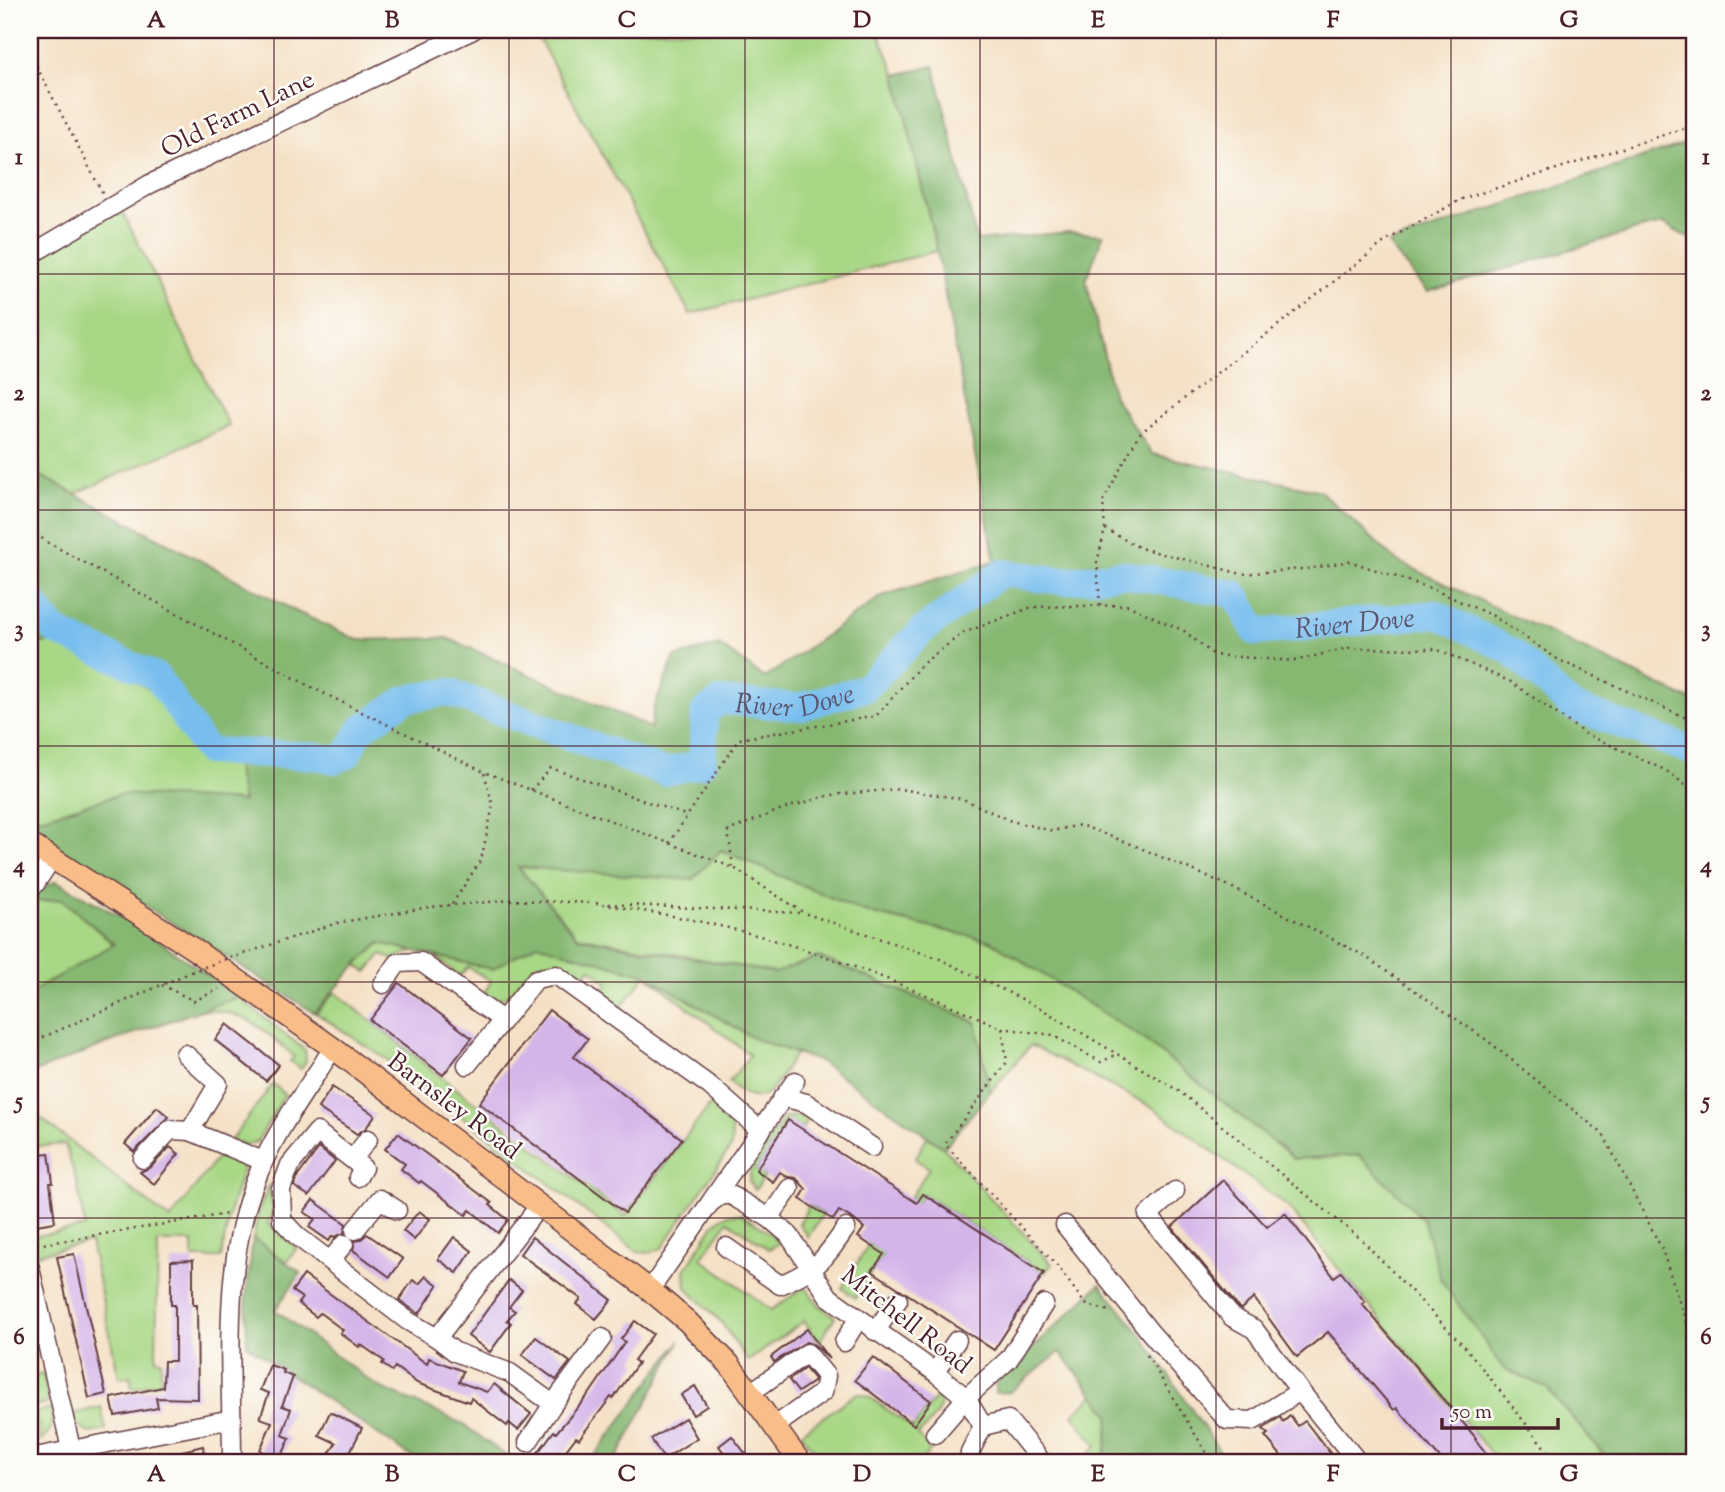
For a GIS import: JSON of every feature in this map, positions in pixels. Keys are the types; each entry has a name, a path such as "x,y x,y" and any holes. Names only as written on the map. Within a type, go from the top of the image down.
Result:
{"main road":[{"name":"Barnsley Road","path":"30,844 238,981 333,1048 650,1290 709,1343 750,1393 800,1462"}],"street":[{"name":"Old Farm Lane","path":"30,256 150,184 473,30"},
{"path":"30,888 52,858"},
{"path":"383,984 398,963 421,962 501,1019"},
{"path":"467,1065 501,1019 536,979 556,975 710,1086 761,1131"},
{"path":"232,1462 234,1269 245,1211 271,1146 333,1048"},
{"path":"185,1054 218,1084 190,1131"},
{"path":"650,1290 795,1080"},
{"path":"783,1097 806,1103 872,1147"},
{"path":"143,1159 170,1130 190,1131 264,1161"},
{"path":"358,1177 363,1168 317,1132 290,1165 281,1189 282,1220 297,1236 408,1321 455,1352 510,1373 553,1404"},
{"path":"353,1159 368,1139"},
{"path":"769,1217 790,1188"},
{"path":"1175,1191 1148,1215 1232,1317 1254,1329 1358,1462"},
{"name":"Mitchell Road","path":"710,1203 721,1195 731,1195 769,1217 789,1235 829,1297 935,1372 966,1398 983,1426"},
{"path":"330,1261 380,1199 397,1210"},
{"path":"437,1338 540,1205"},
{"path":"1065,1225 1150,1332 1227,1420 1253,1421 1300,1391"},
{"path":"726,1247 780,1285 810,1271 825,1259 846,1228"},
{"path":"30,1268 71,1449"},
{"path":"876,1331 898,1300"},
{"path":"935,1434 966,1398 1009,1359 1044,1304"},
{"path":"844,1342 858,1319"},
{"path":"527,1442 602,1338"},
{"path":"935,1372 957,1340"},
{"path":"750,1393 807,1353 820,1367 826,1376 823,1392 775,1426"},
{"path":"30,1458 232,1419"},
{"path":"969,1462 970,1452 983,1426 1008,1420 1042,1462"}],"path":[{"path":"30,54 111,206"},
{"path":"1100,605 1097,563 1105,528 1103,501 1139,434 1387,240 1462,199 1695,125"},
{"path":"1105,528 1140,548 1242,574 1314,568 1349,561 1430,588 1493,616 1559,660 1695,722"},
{"path":"30,530 47,542 299,680 484,772 734,868 804,913 940,959 1040,1008 1179,1091 1362,1240 1467,1349 1556,1462"},
{"path":"668,843 739,739 876,716 922,664 963,633 1032,607 1127,605 1184,631 1214,655 1293,662 1348,648 1436,649 1511,682 1584,733 1665,770 1695,792"},
{"path":"531,790 551,768 688,816"},
{"path":"452,904 481,860 493,806 484,772"},
{"path":"734,868 728,831 782,808 831,794 900,789 963,799 1012,821 1053,831 1080,825 1225,884 1363,955 1488,1041 1603,1134 1662,1249 1695,1350"},
{"path":"30,1043 191,972 232,957 337,923 430,907 513,901 804,913"},
{"path":"596,903 712,924 813,953 903,983 1002,1028 1052,1035 1101,1062 1118,1054"},
{"path":"161,985 194,1001 238,981"},
{"path":"1002,1028 1007,1062 945,1144 1059,1268 1086,1304 1110,1310 1119,1320"},
{"path":"30,1246 245,1211"},
{"path":"1145,1352 1212,1462"}],"green space":[{"path":"534,30 877,30 896,75 937,251 690,314"},
{"path":"934,66 977,241 1069,232 1103,235 1086,280 1114,397 1152,454 1320,491 1397,561 1695,702 1695,1462 1610,1462 1546,1387 1504,1369 1441,1280 1423,1219 1359,1155 1295,1159 1142,1038 991,941 864,912 721,850 692,880 518,867 577,937 775,973 819,957 976,1022 990,1092 944,1148 821,1062 755,1039 646,975 537,944 492,969 380,943 356,965 315,1013 79,864 30,830 30,814 40,818 121,794 243,801 234,756 196,750 150,689 65,642 30,643 30,470 299,613 358,640 447,638 651,728 654,707 675,657 719,645 765,678 882,596 995,561 937,251 896,75"},
{"path":"1695,140 1695,241 1663,224 1427,292 1388,244"},
{"path":"121,209 229,426 72,495 30,470 30,263"},
{"path":"65,641 150,689 196,750 234,756 244,802 121,794 40,818 30,814 30,643"},
{"path":"721,850 864,912 991,941 1142,1038 1295,1159 1359,1155 1423,1219 1440,1275 1504,1369 1546,1387 1610,1462 1498,1462 1287,1206 1152,1107 1031,1045 990,1092 976,1022 819,957 775,973 577,936 517,866 692,879"},
{"path":"56,881 141,928 238,997 118,1039 30,1074 30,993 114,944 62,899 30,902 30,896"},
{"path":"62,899 114,945 30,993 30,902"},
{"path":"380,943 413,951 393,959 381,955 367,972 356,965"},
{"path":"537,943 646,975 620,1009 600,993 608,983 590,968 581,978 561,965 545,962 534,967 508,995 497,999 483,995 491,981 468,967 460,976 434,956 492,969"},
{"path":"646,975 755,1039 796,1053 775,1085 760,1097 752,1097 729,1082 750,1055"},
{"path":"335,992 441,1077 625,1216 711,1104 729,1121 732,1132 731,1147 662,1248 649,1253 638,1252 394,1064 316,1013"},
{"path":"238,997 305,1050 306,1061 301,1069 290,1061 294,1056 252,1022 230,1013 201,1010"},
{"path":"273,1084 285,1094 257,1142 245,1145 231,1140"},
{"path":"30,1110 170,1220 223,1150 237,1157 243,1169 230,1210 221,1258 193,1258 193,1242 158,1242 156,1359 161,1360 161,1382 132,1388 130,1376 119,1378 90,1242 37,1254 30,1237 85,1227 77,1183 65,1144 31,1147"},
{"path":"784,1118 808,1118 802,1129 788,1121 756,1170 765,1176 755,1190 749,1180 752,1165"},
{"path":"927,1137 944,1148 1052,1264 1044,1273 923,1194 855,1298 842,1288 869,1244 878,1249 929,1168 915,1159"},
{"path":"269,1185 274,1213 267,1223 297,1248 286,1262 253,1238"},
{"path":"809,1205 823,1214 808,1237 799,1224"},
{"path":"741,1214 771,1234 779,1243 769,1249 728,1221 701,1258 771,1310 805,1287 819,1305 835,1317 819,1342 804,1321 748,1361 721,1322 686,1287 685,1270 714,1224 726,1215"},
{"path":"253,1238 301,1273 275,1310 377,1386 463,1424 514,1462 419,1462 247,1345 246,1298"},
{"path":"1100,1284 1143,1337 1227,1462 1111,1462 1105,1457 1110,1415 1060,1352 1010,1392 995,1393 996,1383"},
{"path":"680,1341 615,1462 590,1462"},
{"path":"43,1374 49,1403 33,1406 30,1377"},
{"path":"940,1392 939,1410 918,1435 931,1450 920,1462 823,1462 801,1433 857,1393 868,1396 913,1428"},
{"path":"1094,1395 1110,1415 1105,1456 1111,1462 1081,1462 1097,1446 1073,1415"},
{"path":"101,1407 106,1430 89,1433 75,1423 72,1414"},
{"path":"51,1409 51,1427 41,1441 36,1412"}],"building":[{"path":"399,983 472,1038 443,1075 370,1020"},
{"path":"549,1010 588,1039 574,1057 682,1139 625,1213 479,1103"},
{"path":"227,1024 279,1065 266,1081 215,1040"},
{"path":"332,1087 375,1115 366,1128 357,1134 318,1108"},
{"path":"157,1107 169,1117 134,1152 125,1144"},
{"path":"788,1120 917,1203 923,1194 1044,1273 994,1350 872,1271 884,1254 858,1237 864,1228 853,1219 839,1211 833,1220 800,1199 806,1189 796,1178 780,1172 773,1182 756,1170"},
{"path":"398,1133 492,1203 490,1205 508,1220 498,1233 470,1210 466,1215 401,1169 405,1164 385,1149"},
{"path":"170,1147 179,1154 154,1184 140,1172 151,1167"},
{"path":"319,1148 335,1161 309,1196 294,1186 298,1176"},
{"path":"49,1153 55,1222 36,1225 31,1194 35,1193 30,1155"},
{"path":"1223,1180 1267,1227 1285,1213 1334,1277 1341,1272 1365,1302 1362,1304 1476,1438 1493,1462 1443,1462 1397,1408 1394,1410 1328,1332 1297,1357 1254,1298 1239,1308 1172,1227"},
{"path":"313,1200 346,1224 344,1233 332,1236 329,1241 309,1227 315,1219 304,1212"},
{"path":"419,1211 430,1219 414,1240 403,1231"},
{"path":"367,1234 403,1259 390,1277 353,1250 355,1241"},
{"path":"454,1237 472,1251 457,1273 438,1259"},
{"path":"532,1237 612,1300 596,1319 577,1304 581,1299 520,1254"},
{"path":"74,1254 106,1394 89,1398 57,1257"},
{"path":"193,1260 193,1305 197,1305 198,1399 156,1398 158,1408 115,1416 111,1398 163,1387 164,1361 175,1361 175,1305 171,1305 171,1261"},
{"path":"304,1275 427,1364 429,1358 463,1371 459,1382 487,1392 494,1384 531,1414 518,1430 509,1423 507,1426 471,1398 469,1402 417,1383 395,1367 392,1371 382,1364 384,1361 340,1333 343,1330 320,1313 316,1317 298,1303 302,1298 292,1291"},
{"path":"426,1276 438,1285 419,1314 399,1300 413,1280 419,1284"},
{"path":"509,1280 522,1290 509,1307 515,1311 507,1320 511,1323 490,1352 468,1336"},
{"path":"635,1321 653,1334 634,1360 638,1363 613,1399 611,1397 579,1439 576,1437 557,1462 531,1462 554,1431 556,1433 590,1393 625,1342 621,1339"},
{"path":"807,1329 829,1359 815,1345 806,1342 774,1362 771,1357"},
{"path":"536,1337 570,1362 556,1380 522,1355"},
{"path":"873,1357 931,1401 914,1425 855,1380"},
{"path":"270,1365 293,1377 282,1406 291,1409 282,1435 290,1438 280,1460 260,1450 272,1422 260,1418 269,1393 260,1390"},
{"path":"805,1368 814,1379 798,1392 789,1380"},
{"path":"695,1386 707,1406 693,1415 681,1395"},
{"path":"330,1412 362,1428 345,1462 324,1462 336,1443 319,1435"},
{"path":"1290,1416 1298,1426 1305,1421 1337,1462 1286,1462 1265,1436 1268,1434 1263,1429 1280,1417 1283,1422"},
{"path":"685,1418 697,1438 664,1459 651,1439"},
{"path":"732,1436 752,1462 731,1462 719,1446"},
{"path":"203,1446 206,1462 184,1462 182,1451"}],"waterway":[{"name":"River Dove","path":"30,598 55,631 157,677 207,751 316,756 336,760 347,755 361,729 406,699 448,692 664,772 702,764 705,711 721,701 800,707 865,688 924,629 1002,573 1063,581 1122,574 1235,594 1256,632 1436,614 1511,651 1571,706 1695,752"}]}
